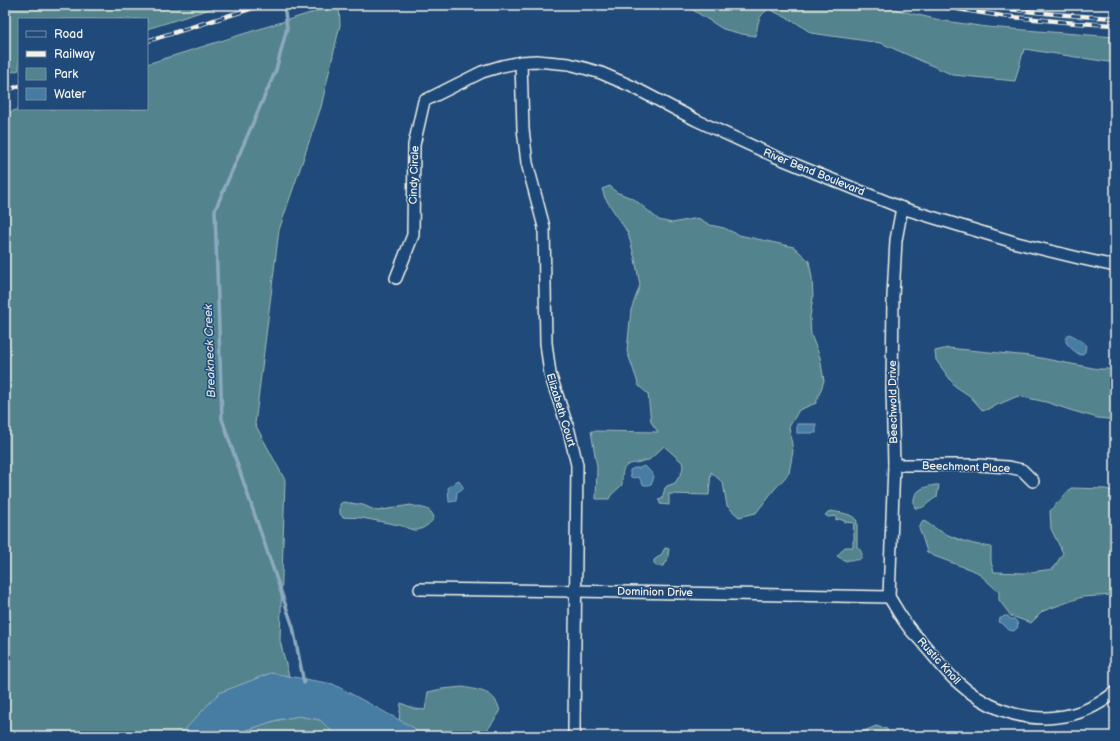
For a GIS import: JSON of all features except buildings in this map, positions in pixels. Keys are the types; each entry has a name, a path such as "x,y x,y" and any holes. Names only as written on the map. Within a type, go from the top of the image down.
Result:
{"street":[{"name":"River Bend Boulevard","path":"521,62 569,64 584,68 631,86 696,120 774,156 902,208 1017,243 1115,266"},
{"name":"Cindy Circle","path":"396,278 413,235 414,145 424,101 482,72 521,62"},
{"name":"Elizabeth Court","path":"521,62 523,129 527,163 544,227 546,343 550,374 569,431 577,465 575,736"},
{"name":"Beechwold Drive","path":"889,597 894,465 892,389 893,296 896,240 902,208"},
{"name":"Beechmont Place","path":"894,465 978,465 1008,467 1022,470 1034,481"},
{"name":"Dominion Drive","path":"420,589 889,597"},
{"name":"Rustic Knoll","path":"889,597 907,625 954,680 986,704 1018,716 1048,718 1071,715 1098,704 1115,692"}],"green space":[{"path":"5,5 223,5 148,29 148,18 18,18 18,70 5,74"},
{"path":"339,5 340,25 321,107 279,230 255,424 285,480 280,641 289,676 271,673 219,693 179,736 5,736 5,114 18,109 148,110 148,64"},
{"path":"685,5 876,5 944,21 987,27 1115,37 1115,63 1024,49 1015,81 953,75 881,43 811,33 797,23 769,9 760,17 756,36 723,29"},
{"path":"610,186 616,192 634,199 659,220 672,223 698,218 710,225 724,228 739,235 794,247 809,261 813,297 810,317 811,335 820,357 824,381 816,403 799,410 789,427 793,451 789,473 756,513 739,517 727,506 723,483 711,472 709,495 669,494 669,505 660,504 658,500 662,499 665,488 675,483 682,472 683,466 682,462 664,446 649,460 625,467 622,476 622,485 611,495 609,499 596,499 597,467 591,431 658,432 651,422 648,394 639,386 627,351 631,310 640,285 628,233 605,198 602,189"},
{"path":"948,348 1030,356 1098,369 1115,369 1115,420 1098,418 1046,402 1018,396 983,411 970,396 955,386 936,360 935,351"},
{"path":"939,485 937,497 923,507 915,508 914,498 918,491"},
{"path":"1071,488 1106,489 1115,492 1115,598 1113,595 1082,597 1043,611 1031,623 1011,616 999,600 999,592 977,572 927,552 919,529 923,520 955,538 973,544 991,547 991,562 994,572 1024,573 1053,569 1063,553 1051,529 1050,511"},
{"path":"343,502 363,505 377,511 410,505 427,509 434,517 424,527 417,530 412,530 399,525 367,519 343,517 340,514 340,504"},
{"path":"831,511 852,516 857,521 857,547 862,554 860,559 846,561 837,556 845,547 853,547 854,523 845,522 839,519 836,520 836,516 828,517 825,515"},
{"path":"665,548 669,549 667,562 663,566 656,566 654,560 661,555"},
{"path":"463,687 487,693 498,705 500,712 486,732 485,736 419,736 414,728 399,720 401,703 415,709 425,710 428,692"},
{"path":"299,716 320,720 337,736 238,736 260,725"},
{"path":"876,726 887,729 888,736 858,736 857,734"}],"water":[{"path":"1069,334 1081,340 1086,345 1085,352 1081,355 1073,350 1066,342 1066,337"},
{"path":"797,424 816,424 816,433 797,433"},
{"path":"644,466 654,476 652,483 649,485 644,485 639,477 631,477 630,470"},
{"path":"458,480 464,488 457,492 456,501 449,502 448,488"},
{"path":"1008,616 1010,619 1014,619 1017,622 1018,627 1014,631 1009,630 999,622 1000,618"},
{"path":"271,673 333,684 414,728 419,736 337,736 320,720 299,716 277,720 247,730 238,736 179,736 219,693"}],"waterway":[{"name":"Breakneck Creek","path":"284,5 287,28 276,70 215,210 222,419 293,627 304,683"}],"railway":[{"path":"148,41 263,5"},
{"path":"932,5 1002,16 1115,25"},
{"path":"982,5 1015,10 1115,18"},
{"path":"5,91 18,86"}]}
